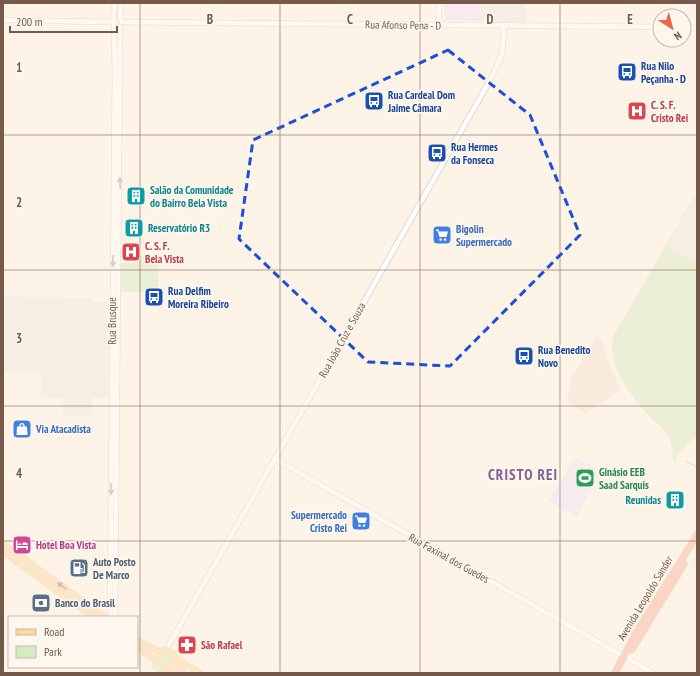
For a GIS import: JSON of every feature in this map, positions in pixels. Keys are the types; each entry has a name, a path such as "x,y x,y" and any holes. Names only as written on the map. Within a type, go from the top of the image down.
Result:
{"highway":[{"name":"Avenida Leopoldo Sander","path":"616,673 625,654 697,535"},
{"name":"Avenida Leopoldo Sander","path":"625,654 630,653 697,544"}],"main road":[{"path":"3,544 104,616"},
{"path":"3,552 92,616"},
{"path":"74,603 78,598"},
{"path":"138,640 173,654 174,659 184,673"},
{"path":"138,648 174,673"},
{"path":"158,661 158,657 163,651"},
{"path":"166,667 170,665 174,659"},
{"path":"174,659 200,673"}],"street":[{"name":"Rua Brusque","path":"115,3 117,22 113,599 115,616"},
{"name":"Rua Brusque","path":"117,22 120,3"},
{"path":"439,3 439,25"},
{"name":"Rua Afonso Pena - D","path":"3,20 652,28"},
{"name":"Rua João Cruz e Souza","path":"163,651 493,75 502,54 504,26"},
{"name":"Rua Faxinal dos Guedes","path":"274,459 625,654 630,660 653,673"},
{"name":"Rua Brusque","path":"110,616 113,599"}],"highlighted area":[{"path":"448,50 530,115 580,235 450,366 368,362 239,239 253,140"}],"shaded area":[{"path":"444,3 484,3 484,21 444,21"},
{"path":"484,3 526,3 526,22 484,21"},
{"path":"697,195 697,264 666,245 693,197"},
{"path":"3,297 93,298 93,301 109,301 108,398 92,398 92,415 63,415 63,398 41,398 41,372 3,372"},
{"path":"596,335 603,340 607,358 621,391 585,413 567,402 571,379"},
{"path":"575,457 595,468 598,474 577,517 549,501"},
{"path":"697,553 697,568 696,569 689,566"}],"green space":[{"path":"666,245 697,264 697,437 684,448 675,461 673,461 669,437 663,428 649,417 640,406 621,378 617,369 612,348 613,337"},
{"path":"137,255 158,255 158,292 121,292 121,263 136,263"},
{"name":"Ginásio EEB Saad Sarquis","path":"580,466 596,476 589,488 573,479"},
{"path":"166,653 171,658 166,663 161,658"},
{"path":"154,662 168,673 159,673 151,667"}],"waterway":[{"path":"686,461 697,467"}],"place":[{"name":"Rua Nilo Peçanha - D","path":"627,72"},
{"name":"Rua Cardeal Dom Jaime Câmara","path":"374,101"},
{"name":"C. S. F. Cristo Rei","path":"637,111"},
{"name":"Rua Hermes da Fonseca","path":"437,153"},
{"name":"Salão da Comunidade do Bairro Bela Vista","path":"136,196"},
{"name":"Reservatório R3","path":"134,228"},
{"name":"Bigolin Supermercado","path":"442,235"},
{"name":"C. S. F. Bela Vista","path":"131,252"},
{"name":"Rua Delfim Moreira Ribeiro","path":"154,297"},
{"name":"Rua Benedito Novo","path":"524,356"},
{"name":"Via Atacadista","path":"22,429"},
{"name":"Ginásio EEB Saad Sarquis","path":"585,478"},
{"name":"Reunidas","path":"675,500"},
{"name":"Supermercado Cristo Rei","path":"361,521"},
{"name":"Hotel Boa Vista","path":"22,545"},
{"name":"Auto Posto De Marco","path":"79,568"},
{"name":"Banco do Brasil","path":"41,603"},
{"name":"São Rafael","path":"187,645"}],"district":[{"name":"CRISTO REI","path":"523,475"}]}
